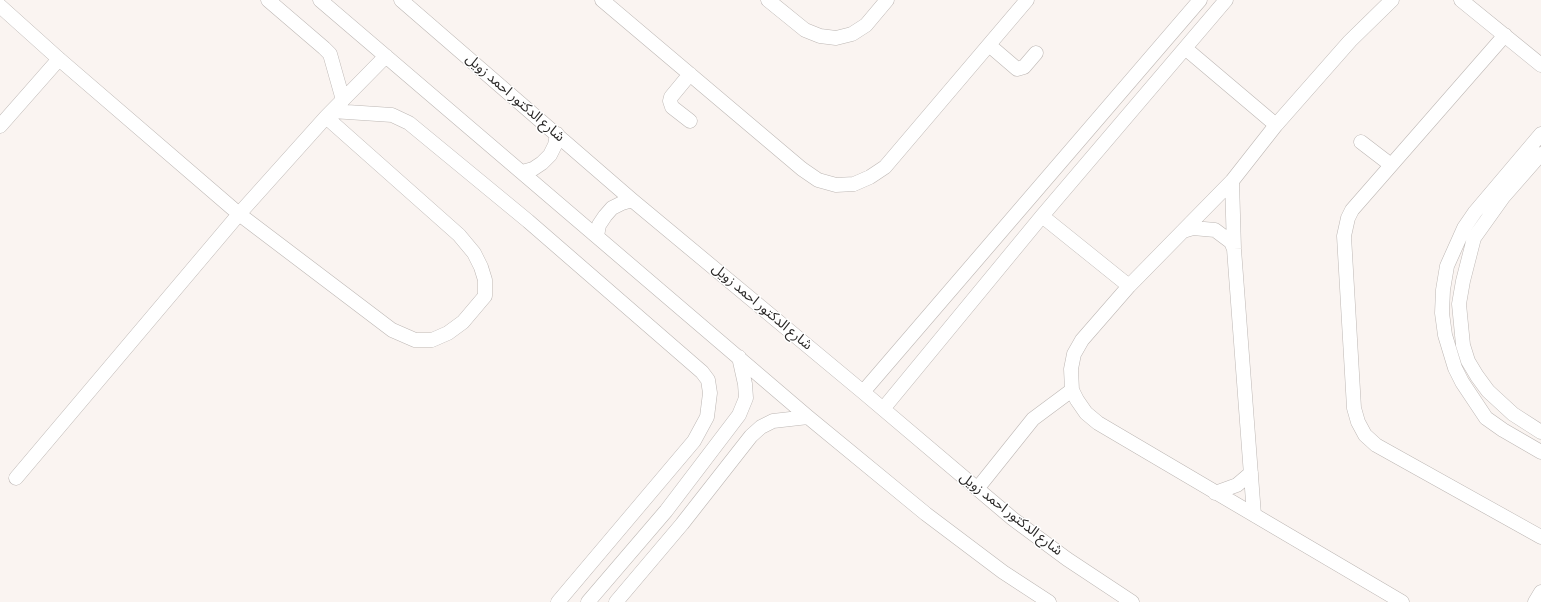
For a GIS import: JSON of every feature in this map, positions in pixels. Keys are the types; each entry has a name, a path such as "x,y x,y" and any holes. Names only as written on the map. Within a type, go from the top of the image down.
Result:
{"street":[{"path":"268,0 330,54 343,100"},
{"path":"320,0 808,416 926,514 1003,572 1049,602"},
{"name":"شارع الدكتور احمد زويل","path":"401,0 632,200 864,392 1019,524 1132,602"},
{"path":"602,0 802,169 818,180 836,185 854,184 870,177 886,167 1027,0"},
{"path":"768,0 805,30 820,36 836,38 852,34 866,25 887,0"},
{"path":"864,392 1200,0"},
{"path":"883,409 1042,216 1226,0"},
{"path":"1392,0 1350,41 1276,125 1232,181 1129,286 1082,340 1074,354 1071,370 1072,390 1076,400 1086,413 1098,423 1402,602"},
{"path":"1461,0 1541,65"},
{"path":"0,6 59,59 239,214 392,330 415,340 432,340 448,333 463,322 485,296 485,280 481,267 474,254 459,235 329,114"},
{"path":"1505,35 1352,210 1345,227 1354,408 1358,422 1365,435 1376,445 1541,537"},
{"path":"989,45 1017,68 1024,67 1036,53"},
{"path":"1185,48 1276,125"},
{"path":"16,478 239,214 329,114 386,56"},
{"path":"0,126 59,59"},
{"path":"690,74 671,97 670,101 672,107 690,121"},
{"path":"329,114 392,116 409,123 528,221 702,372 708,380 710,393 706,417 694,441 558,602"},
{"path":"522,172 538,166 550,155 555,145 557,134"},
{"path":"1541,134 1475,212 1464,228 1447,266 1443,290 1442,313 1445,335 1455,368 1462,382 1486,418 1503,430 1541,452"},
{"path":"1362,142 1391,166"},
{"path":"1541,154 1504,196 1474,238 1459,304 1463,345 1468,360 1477,376 1488,391 1509,410 1527,424 1541,432"},
{"path":"1232,181 1234,249 1254,515"},
{"path":"597,236 599,226 612,208 632,200"},
{"path":"1042,216 1129,286"},
{"path":"1182,231 1193,228 1215,230 1231,242 1234,249"},
{"path":"588,602 666,511 739,416 746,398 745,384 739,357"},
{"path":"977,489 1033,419 1072,390"},
{"path":"616,602 682,524 751,436 761,427 785,418 808,416"},
{"path":"1215,493 1237,485 1251,473"},
{"path":"666,511 682,524"},
{"path":"1535,602 1541,592"}]}
